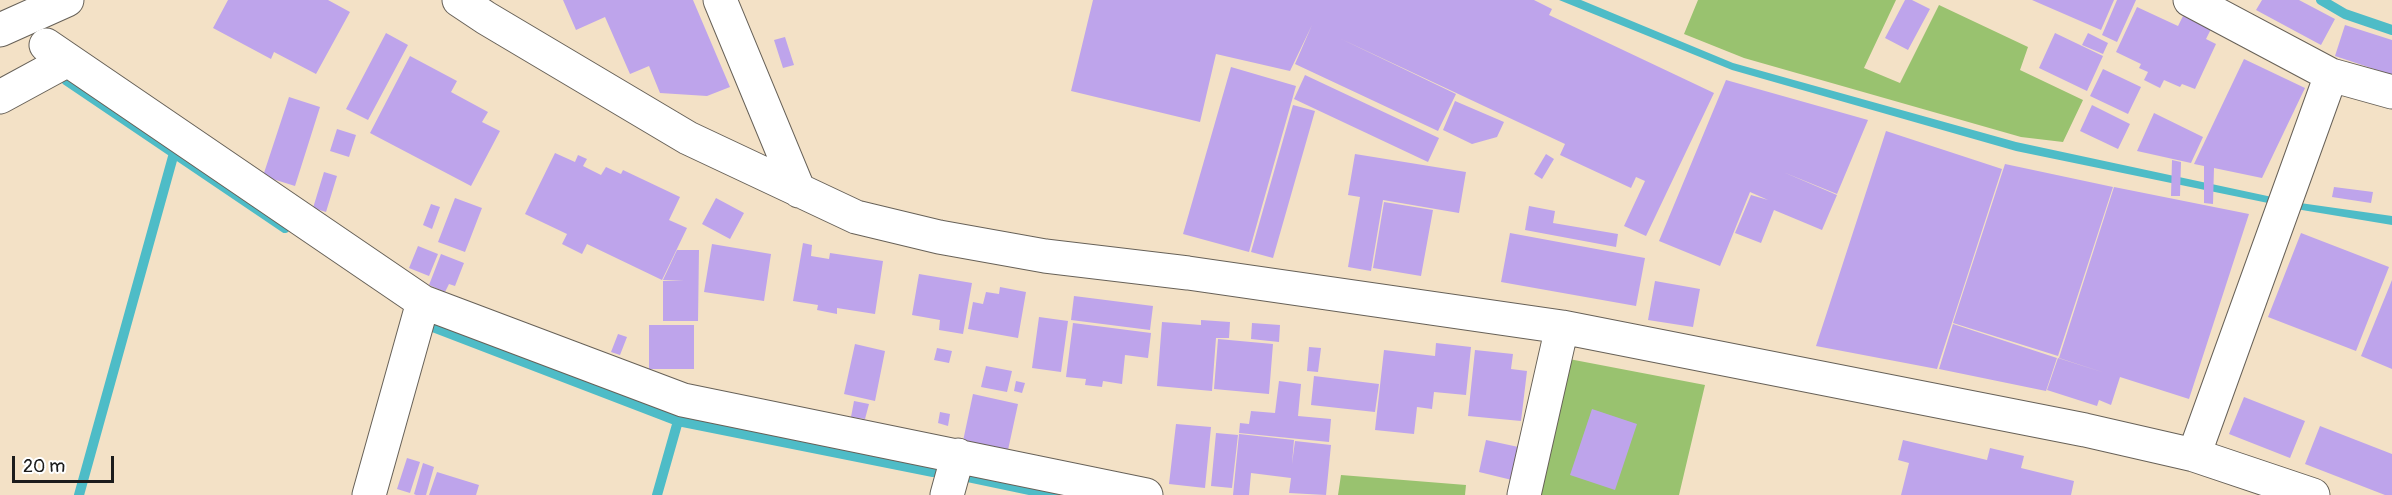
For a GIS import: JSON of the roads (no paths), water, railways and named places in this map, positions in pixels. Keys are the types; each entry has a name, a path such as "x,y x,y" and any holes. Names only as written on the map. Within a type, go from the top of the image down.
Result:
{"main road":[{"path":"0,30 67,0"},
{"path":"459,0 688,138 856,217 939,237 1045,256 1188,273 1562,327 2085,430 2193,455 2313,495"},
{"path":"720,0 799,191"},
{"path":"2190,0 2331,75 2392,92"},
{"path":"0,97 57,52 260,193 423,302 683,400 1146,495"},
{"path":"2193,455 2331,75"},
{"path":"369,495 423,302"},
{"path":"1524,495 1562,327"},
{"path":"946,495 958,455"}],"water":[{"path":"1559,0 1581,0 1733,63 2016,142 2300,203 2392,216 2392,225 2302,210 2016,151 1732,70"}],"waterway":[{"path":"2321,0 2345,14 2392,30"},
{"path":"66,80 285,228"},
{"path":"79,495 174,153"},
{"path":"433,327 678,421 933,472"},
{"path":"657,495 678,421"},
{"path":"968,477 1053,495"}]}
